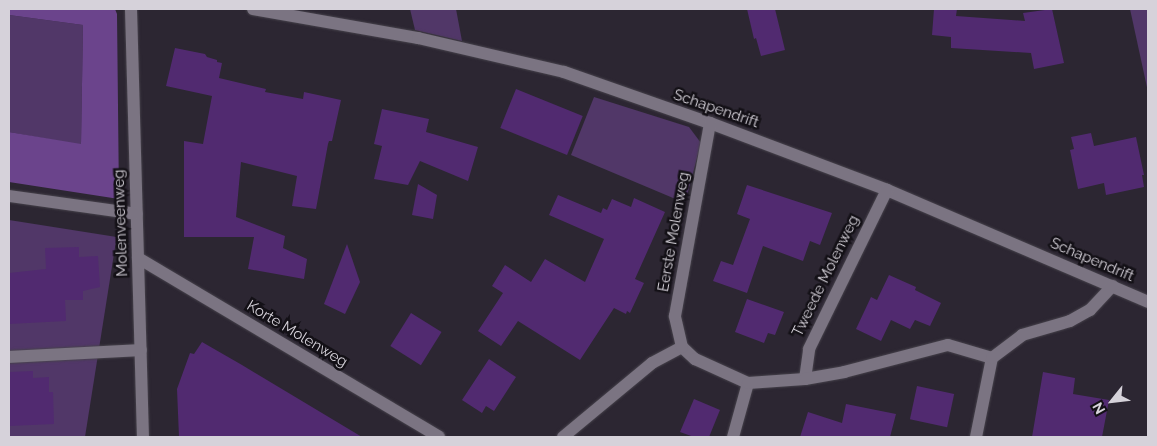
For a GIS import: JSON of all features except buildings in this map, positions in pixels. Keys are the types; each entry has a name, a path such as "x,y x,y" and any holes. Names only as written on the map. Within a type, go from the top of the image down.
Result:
{"street":[{"name":"Molenveenweg","path":"131,9 143,437"},
{"name":"Schapendrift","path":"253,9 418,38 564,72 710,123 887,190 1148,302"},
{"name":"Eerste Molenweg","path":"682,347 675,316 710,123"},
{"name":"Tweede Molenweg","path":"804,379 809,348 887,190"},
{"path":"9,196 136,214"},
{"name":"Korte Molenweg","path":"138,258 439,437"},
{"path":"976,437 992,358 1022,335 1070,321 1090,310 1112,286"},
{"path":"563,437 652,362 682,347 695,359 748,383 804,379 844,372 948,345 992,358"},
{"path":"9,357 141,350"},
{"path":"733,437 748,383"}],"shaded area":[{"path":"9,9 115,9 117,14 119,199 9,182 9,132 81,144 83,25 9,15"},
{"path":"410,9 456,9 462,41 415,30"},
{"path":"1130,9 1148,9 1148,92"},
{"path":"9,15 83,25 81,145 9,132"},
{"path":"594,97 689,127 701,143 685,203 571,155"},
{"path":"9,220 117,237 85,437 9,437"}]}
